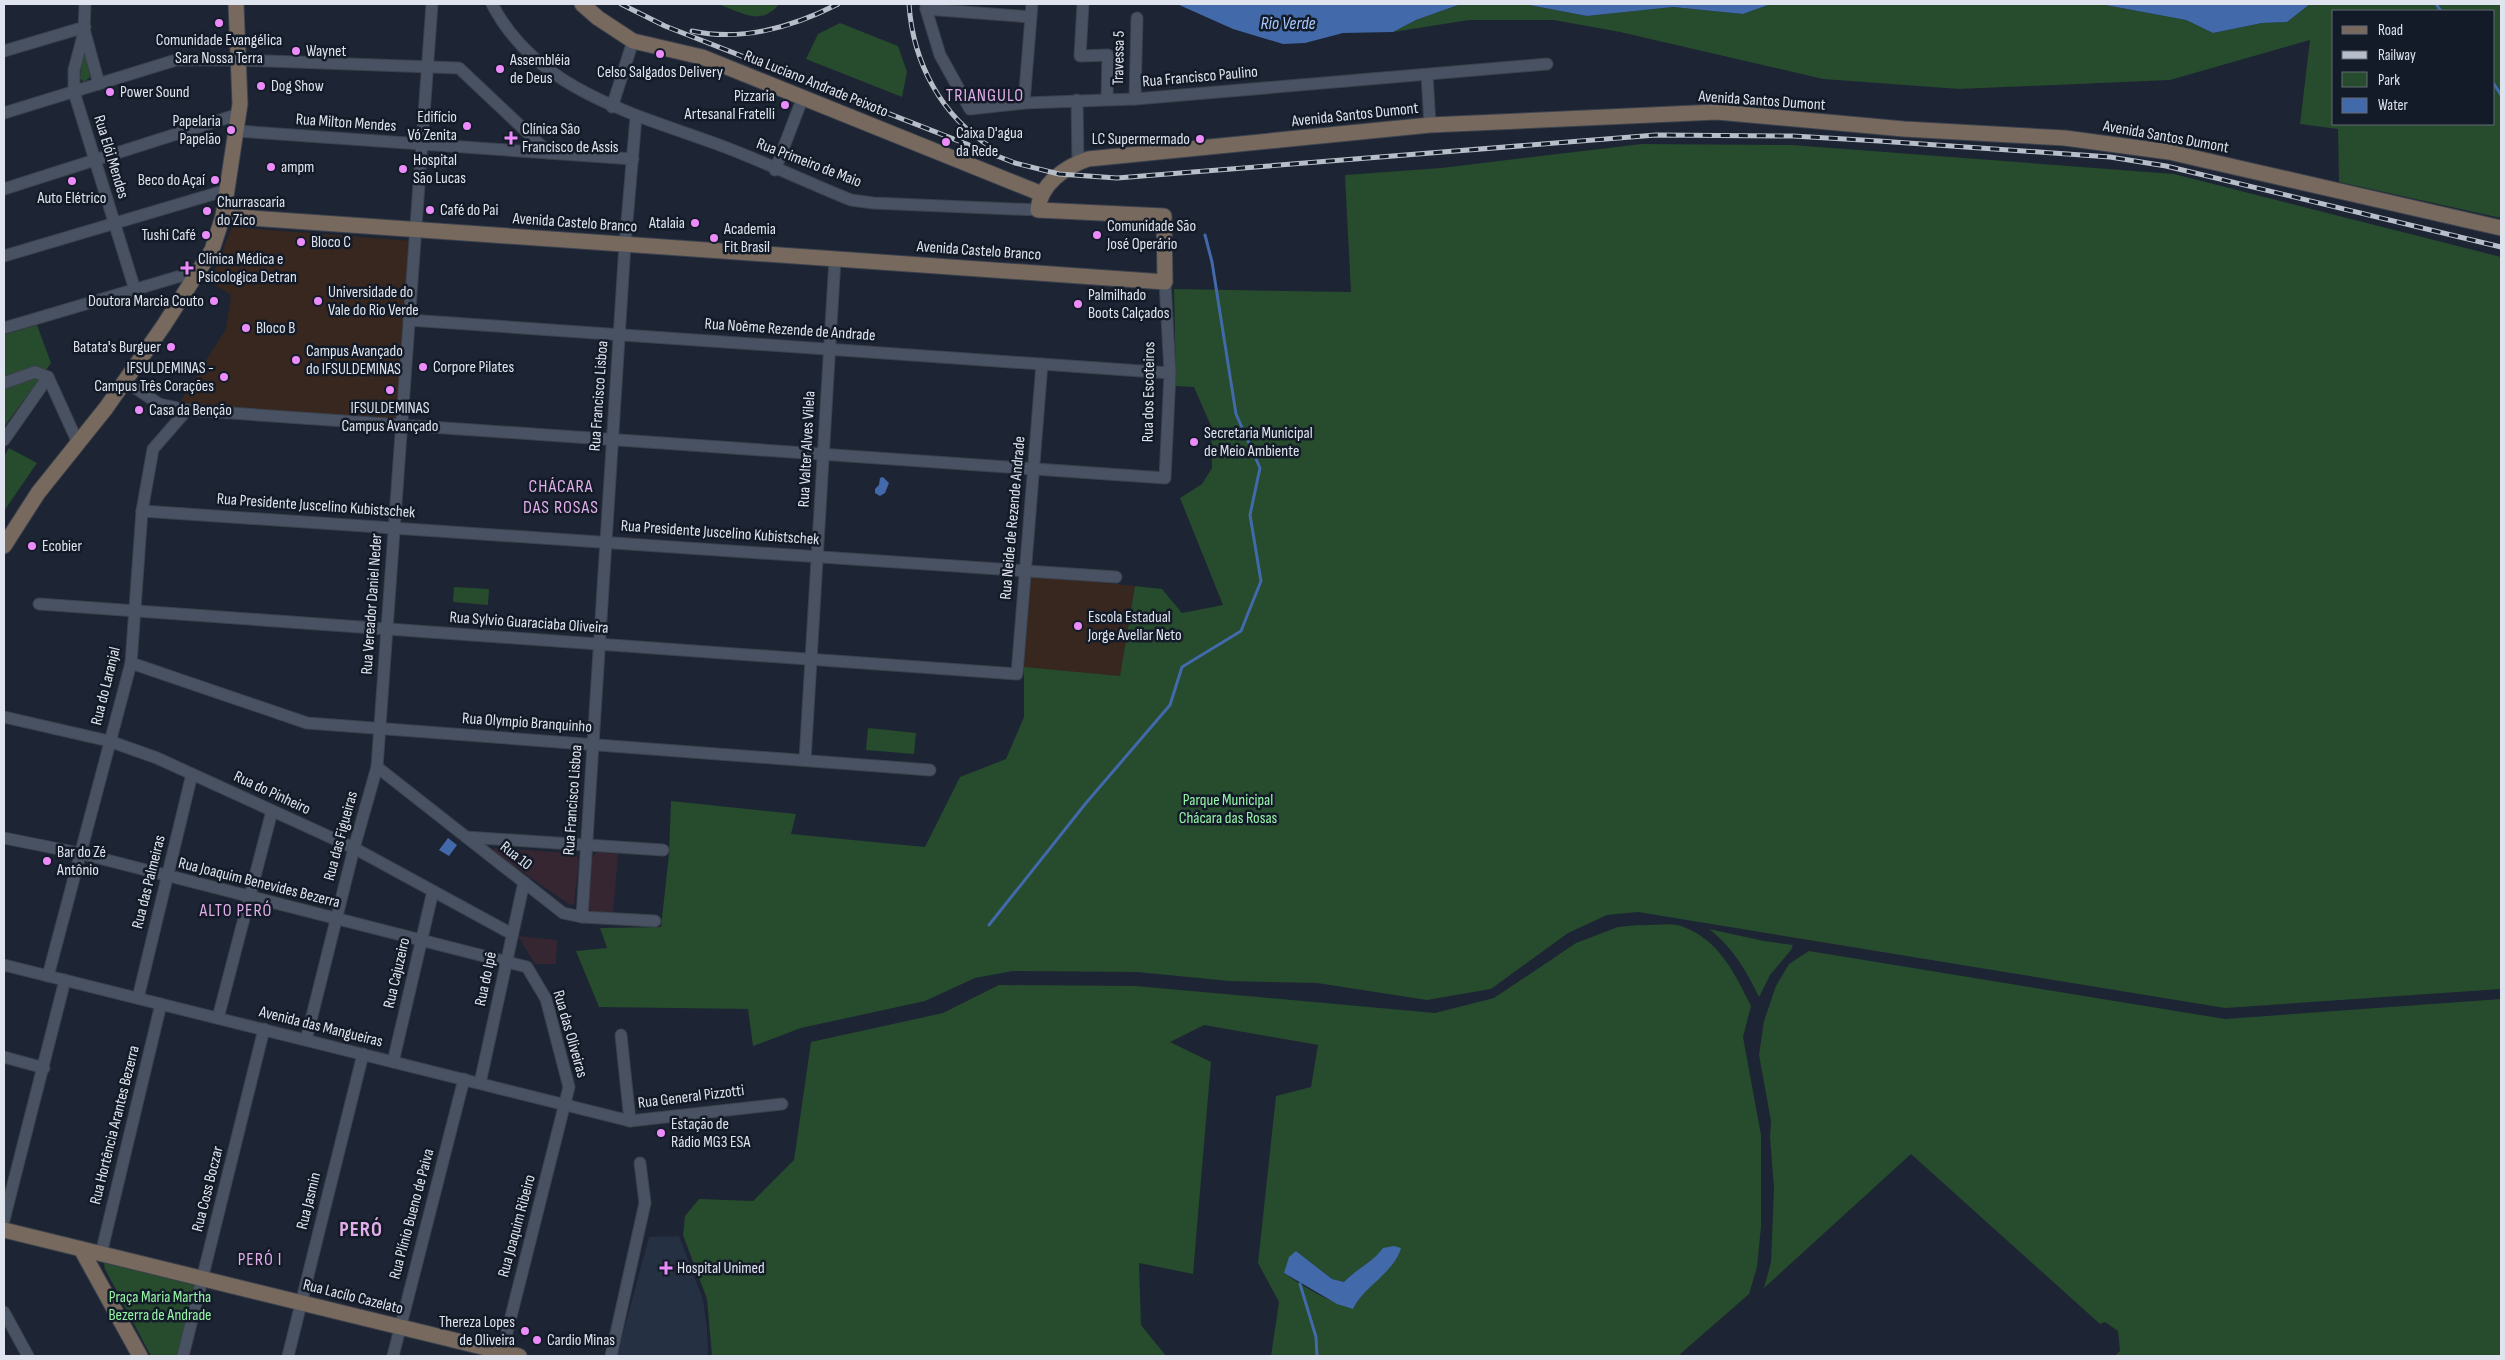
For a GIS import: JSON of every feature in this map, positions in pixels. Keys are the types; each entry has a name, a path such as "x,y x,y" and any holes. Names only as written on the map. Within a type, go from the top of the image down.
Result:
{"street":[{"name":"Rua Elói Mendes","path":"85,4 85,29 99,84"},
{"path":"4,546 38,493 125,381 201,270 212,250 223,216 239,114 236,4"},
{"name":"Rua Vereador Daniel Neder","path":"380,728 432,4"},
{"name":"Rua Primeiro de Maio","path":"492,4 501,21 520,46 537,61 571,85 612,107 636,117 716,144 774,170 851,200 873,203 1164,216"},
{"name":"Rua Luciano Andrade Peixoto","path":"582,4 598,18 633,41 702,57 1042,194"},
{"path":"1024,103 1032,4"},
{"path":"1083,4 1080,56 1108,55 1106,99"},
{"path":"926,7 1031,17"},
{"name":"Rua Francisco Paulino","path":"926,7 940,55 970,109 1024,103 1134,99 1547,64"},
{"name":"Travessa 5","path":"1134,99 1137,18"},
{"name":"Rua Elói Mendes","path":"85,29 74,70 74,92 135,290"},
{"path":"4,51 85,29"},
{"path":"612,107 633,41"},
{"path":"4,114 176,60 238,60 459,68 549,153"},
{"path":"1427,75 1430,125"},
{"path":"774,170 803,97"},
{"path":"1077,100 1078,162"},
{"name":"Avenida Santos Dumont","path":"1038,210 1042,194 1059,174 1078,162 1088,159 1430,125 1717,112 1904,129 2065,138 2169,152 2501,228"},
{"path":"4,189 239,114"},
{"name":"Rua Francisco Lisboa","path":"582,917 625,244 636,117"},
{"name":"Rua Milton Mendes","path":"236,131 633,159"},
{"path":"524,152 526,132"},
{"path":"4,256 227,190"},
{"name":"Avenida Castelo Branco","path":"223,216 1165,282"},
{"name":"Rua dos Escoteiros","path":"1033,468 1165,478 1170,373 1165,282 1164,216"},
{"name":"Rua Valter Alves Vilela","path":"805,760 835,259"},
{"path":"4,328 201,270"},
{"name":"Rua Noême Rezende de Andrade","path":"409,320 1170,373"},
{"name":"Rua Neide de Rezende Andrade","path":"1017,674 1042,364"},
{"path":"4,383 35,372 48,377 78,443"},
{"path":"4,440 48,377"},
{"path":"125,381 159,404 187,410 1033,468"},
{"name":"Rua do Laranjal","path":"48,976 131,663 142,511 153,449 187,410"},
{"name":"Rua Presidente Juscelino Kubistschek","path":"142,511 1116,577"},
{"name":"Rua Sylvio Guaraciaba Oliveira","path":"39,604 1017,674"},
{"name":"Rua Olympio Branquinho","path":"131,663 307,723 930,770"},
{"name":"Rua do Pinheiro","path":"4,717 109,741 157,758 354,848 512,934"},
{"name":"Rua das Figueiras","path":"306,1040 354,848 377,767 380,728"},
{"name":"Rua 10","path":"377,767 563,913 582,917 655,921"},
{"name":"Rua das Palmeiras","path":"138,998 192,774"},
{"path":"218,1018 272,811"},
{"path":"466,837 663,850"},
{"name":"Rua Joaquim Benevides Bezerra","path":"4,838 80,854 506,962"},
{"name":"Rua do Ipê","path":"480,1083 524,882"},
{"name":"Rua Cajuzeiro","path":"393,1062 433,891"},
{"name":"Rua das Oliveiras","path":"506,962 527,967 546,999 569,1087 566,1105"},
{"name":"Avenida das Mangueiras","path":"4,965 630,1121"},
{"path":"4,1220 65,980"},
{"name":"Rua Hortência Arantes Bezerra","path":"101,1254 161,1004"},
{"name":"Rua Coss Boczar","path":"183,1356 264,1030"},
{"name":"Rua General Pizzotti","path":"622,1035 630,1121 782,1104"},
{"name":"Rua Jasmin","path":"288,1356 363,1054"},
{"path":"4,1057 44,1068"},
{"name":"Rua Plínio Bueno de Paiva","path":"393,1356 464,1079"},
{"name":"Rua Joaquim Ribeiro","path":"501,1354 566,1105"},
{"path":"611,1356 645,1203 640,1163"},
{"name":"Rua Lacílo Cazelato","path":"4,1230 400,1326 501,1354 519,1356"},
{"path":"81,1249 140,1356"},
{"path":"4,1312 28,1356"}],"shaded area":[{"path":"232,227 411,241 397,418 178,405 226,329 231,295 210,282"},
{"name":"Escola Estadual Jorge Avellar Neto","path":"1031,575 1135,586 1120,677 1024,667"},
{"path":"494,848 571,853 576,855 579,860 574,904 570,905 494,852"},
{"path":"597,852 618,854 613,914 593,913 588,908 592,857"},
{"path":"518,936 557,940 556,964 535,964"},
{"name":"Hospital Unimed","path":"679,1236 703,1300 708,1356 617,1356 649,1237"}],"green space":[{"path":"717,4 779,4 765,15 750,16"},
{"path":"1461,4 1524,4 1587,16 1673,7 1743,14 1771,4 2100,4 2186,20 2213,33 2262,23 2287,22 2310,4 2501,4 2501,218 2339,182 2338,129 2300,124 2310,40 2170,80 1959,89 1823,79 1620,32 1554,20 1469,20 1393,32 1416,20"},
{"path":"840,23 898,46 907,72 902,97 806,59 818,34"},
{"path":"84,47 90,77 84,82 80,78"},
{"name":"Parque Municipal Chácara das Rosas","path":"1642,144 1792,145 2174,174 2501,257 2501,989 2225,1008 1638,912 1607,915 1568,933 1491,989 1427,1000 1317,983 1229,981 1137,972 1013,971 975,978 925,1001 801,1028 753,1046 748,1009 599,1007 576,951 607,948 600,928 661,927 669,854 671,801 796,814 791,834 925,847 960,777 1006,759 1024,717 1024,667 1120,676 1135,586 1162,589 1182,613 1223,605 1180,498 1202,484 1212,468 1211,426 1194,387 1176,386 1174,289 1351,292 1345,175 1441,168"},
{"path":"37,325 51,363 4,427 4,335"},
{"path":"9,448 37,463 4,511 4,456"},
{"path":"454,587 489,589 488,605 453,602"},
{"path":"868,728 916,733 914,754 866,750"},
{"path":"1671,924 1681,926 1706,939 1732,970 1751,1006 1743,1037 1761,1135 1761,1227 1757,1267 1749,1294 1678,1356 1271,1356 1279,1302 1258,1263 1276,1096 1311,1087 1318,1045 1204,1025 1170,1042 1211,1062 1193,1274 1139,1263 1141,1325 1166,1356 712,1356 707,1299 683,1235 685,1216 699,1199 753,1201 794,1160 811,1042 943,1013 999,985 1136,986 1435,1013 1494,998 1576,943 1618,927","holes":["1384,1248 1399,1254 1363,1294 1353,1309 1317,1294 1284,1273 1296,1251 1332,1279 1344,1282"]},
{"path":"1709,929 1793,945 1770,975 1759,997 1738,960 1718,936"},
{"path":"1809,951 2225,1019 2501,999 2501,1356 2115,1356 2120,1351 2118,1331 2105,1322 2100,1324 1911,1154 1764,1288 1771,1262 1774,1188 1770,1137 1771,1121 1759,1055 1764,1021 1776,986 1789,964"},
{"name":"Praça Maria Martha Bezerra de Andrade","path":"109,1261 195,1285 180,1356 151,1356 105,1269 104,1263"}],"water":[{"name":"Rio Verde","path":"1177,4 1461,4 1416,20 1393,32 1343,33 1305,43 1283,44 1233,29"},
{"path":"1524,4 1771,4 1743,14 1673,7 1587,16"},
{"path":"2100,4 2310,4 2287,22 2262,23 2213,33 2186,20"},
{"path":"883,477 889,483 885,493 880,496 875,493 875,489 879,485 880,478"},
{"path":"448,838 457,845 449,856 439,850"},
{"path":"1394,1246 1401,1248 1392,1265 1364,1293 1353,1309 1337,1304 1284,1273 1289,1257 1296,1251 1332,1279 1344,1282 1383,1248"}],"waterway":[{"path":"2436,4 2440,10"},
{"path":"2495,86 2501,95"},
{"path":"989,925 1086,803 1170,705 1182,667 1241,631 1261,581 1250,515 1260,468 1236,414 1212,262 1205,235"},
{"path":"1300,1284 1316,1337 1317,1356"}],"railway":[{"path":"621,4 665,26 1015,163 1059,174 1117,178 1656,135 1793,136 2110,157 2166,166 2501,247"},
{"path":"692,31 730,35 767,30 785,26 838,4"},
{"path":"909,4 916,47 933,86 944,104 958,120 992,148"}],"place":[{"name":"Comunidade Evangélica Sara Nossa Terra","path":"219,23"},
{"name":"Waynet","path":"296,51"},
{"name":"Celso Salgados Delivery","path":"660,54"},
{"name":"Assembléia de Deus","path":"500,69"},
{"name":"Dog Show","path":"261,86"},
{"name":"Power Sound","path":"110,92"},
{"name":"Pizzaria Artesanal Fratelli","path":"785,105"},
{"name":"Edifício Vó Zenita","path":"467,126"},
{"name":"Papelaria Papelão","path":"231,130"},
{"name":"Clínica Sâo Francisco de Assis","path":"511,138"},
{"name":"LC Supermermado","path":"1200,139"},
{"name":"Caixa D'agua da Rede","path":"946,142"},
{"name":"ampm","path":"271,167"},
{"name":"Hospital São Lucas","path":"403,169"},
{"name":"Beco do Açaí","path":"215,180"},
{"name":"Auto Elétrico","path":"72,181"},
{"name":"Café do Pai","path":"430,210"},
{"name":"Churrascaria do Zico","path":"207,211"},
{"name":"Atalaia","path":"695,223"},
{"name":"Tushi Café","path":"206,235"},
{"name":"Comunidade São José Operário","path":"1097,235"},
{"name":"Academia Fit Brasil","path":"714,238"},
{"name":"Bloco C","path":"301,242"},
{"name":"Clínica Médica e Psicologica Detran","path":"187,268"},
{"name":"Doutora Marcia Couto","path":"214,301"},
{"name":"Universidade do Vale do Rio Verde","path":"318,301"},
{"name":"Palmilhado Boots Calçados","path":"1078,304"},
{"name":"Bloco B","path":"246,328"},
{"name":"Batata's Burguer","path":"171,347"},
{"name":"Campus Avançado do IFSULDEMINAS","path":"296,360"},
{"name":"Corpore Pilates","path":"423,367"},
{"name":"IFSULDEMINAS - Campus Três Corações","path":"224,377"},
{"name":"IFSULDEMINAS Campus Avançado","path":"390,390"},
{"name":"Casa da Benção","path":"139,410"},
{"name":"Secretaria Municipal de Meio Ambiente","path":"1194,442"},
{"name":"Ecobier","path":"32,546"},
{"name":"Escola Estadual Jorge Avellar Neto","path":"1078,626"},
{"name":"Bar do Zé Antônio","path":"47,861"},
{"name":"Estação de Rádio MG3 ESA","path":"661,1133"},
{"name":"Hospital Unimed","path":"666,1268"},
{"name":"Thereza Lopes de Oliveira","path":"525,1331"},
{"name":"Cardio Minas","path":"537,1340"}],"district":[{"name":"TRIANGULO","path":"985,95"},
{"name":"CHÁCARA DAS ROSAS","path":"561,496"},
{"name":"ALTO PERÓ","path":"236,910"},
{"name":"PERÓ","path":"361,1229"},
{"name":"PERÓ I","path":"260,1259"}]}
